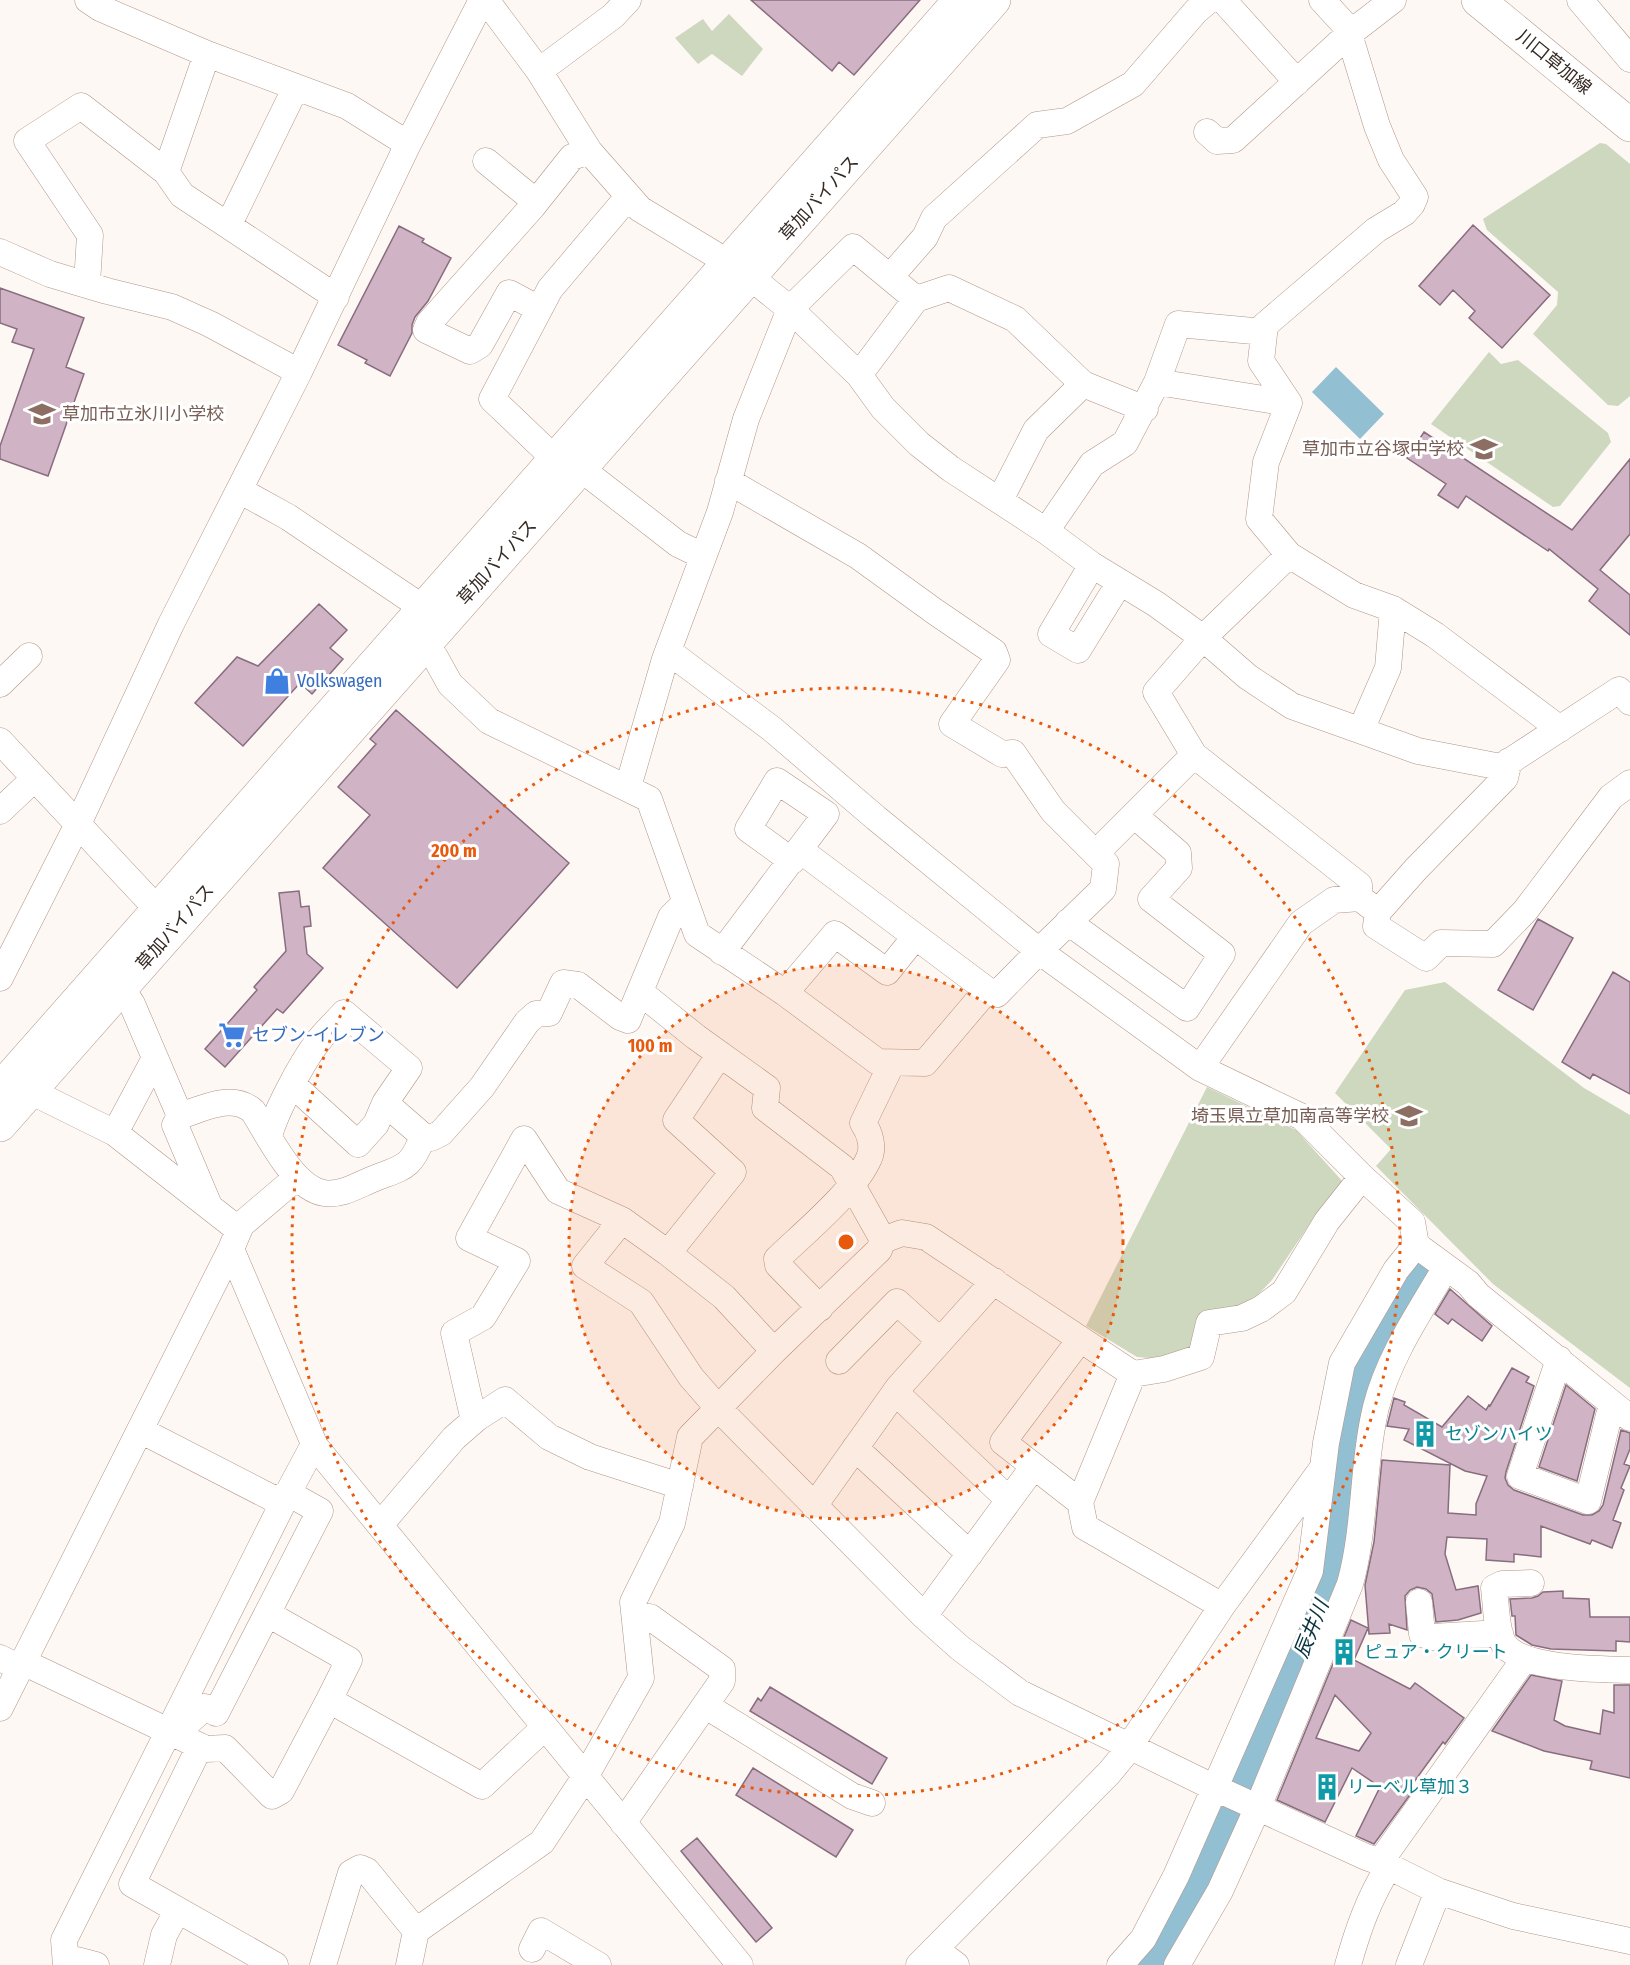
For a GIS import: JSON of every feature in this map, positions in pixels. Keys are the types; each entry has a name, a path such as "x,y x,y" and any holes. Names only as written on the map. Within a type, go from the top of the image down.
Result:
{"main road":[{"name":"草加バイパス","path":"0,1125 15,1090 159,911 412,639 568,464 739,269 960,0"},
{"name":"草加バイパス","path":"739,269 994,0"},
{"name":"川口草加線","path":"1478,0 1630,125"},
{"name":"草加バイパス","path":"15,1090 121,988 412,639 423,608 568,464"}],"street":[{"path":"88,0 100,8 207,54 347,106 408,144"},
{"path":"0,978 78,824 171,624 299,372 408,144 482,0"},
{"path":"486,0 539,70 589,151 640,209 739,269 790,309 859,375 883,408 919,444 951,469 1046,531 1092,565 1156,604 1203,638 1248,677 1292,706 1418,751 1501,767 1619,690 1627,694"},
{"path":"539,70 614,16 628,0"},
{"path":"890,277 925,237 934,218 1037,125 1067,121 1133,84 1196,10 1209,0"},
{"path":"1223,0 1297,81"},
{"path":"1289,403 1261,361 1264,326 1376,230 1404,213 1415,197 1391,160 1377,126 1349,34 1344,24 1322,0"},
{"path":"1207,132 1217,141 1233,140 1349,34 1367,11 1393,0"},
{"path":"1580,0 1630,59"},
{"path":"166,172 207,54"},
{"path":"229,224 296,87"},
{"path":"87,284 90,235 27,141 81,106 166,172 182,195 336,297"},
{"path":"539,309 509,293 480,345 470,351 426,330 429,323 536,202 572,157 589,151"},
{"path":"486,161 536,202"},
{"path":"628,197 550,288 492,399 568,464 678,544 703,556"},
{"path":"628,787 668,651 720,512 746,419 790,309 853,247 916,299"},
{"path":"0,252 50,274 172,307 210,324 299,372"},
{"path":"859,375 916,299 949,288 1015,319 1083,384 1144,409"},
{"path":"1046,531 1092,464 1125,443 1157,382 1178,324 1264,332"},
{"path":"1157,382 1289,403"},
{"path":"1000,500 1036,430 1083,384"},
{"path":"1289,403 1266,462 1259,519 1289,555 1354,595 1393,609 1435,635 1560,729"},
{"path":"722,952 796,856 915,937 987,990 998,994 1038,951 1103,889 1106,864 1053,811 1013,753 1002,754 952,724 996,660 994,652 858,556 728,481"},
{"path":"239,490 288,517 423,608"},
{"path":"1289,555 1203,638 1156,692 1194,755 1359,885 1376,926 1426,958 1441,943 1493,944 1525,911 1611,797 1630,783"},
{"path":"1092,565 1052,634 1078,650 1120,582"},
{"path":"1361,730 1388,668 1393,609"},
{"path":"412,639 435,657 450,684 489,721 649,799 684,903 697,934 785,993 878,1062 925,1063 987,990"},
{"path":"668,651 771,729 1038,951 1200,1068 1302,1117 1362,1177 1412,1222 1416,1245 1468,1283 1478,1295 1622,1412"},
{"path":"0,684 29,656"},
{"path":"0,741 159,911"},
{"path":"1096,853 1194,755"},
{"path":"1200,1068 1301,923 1334,900 1369,905 1416,869 1505,778 1509,761"},
{"path":"0,811 34,779"},
{"path":"1068,922 1187,1008 1222,954 1151,899 1179,867 1178,853 1134,815"},
{"path":"385,1103 423,1136 431,1138 441,1133 482,1087 527,1022 536,1014 549,1013 563,983 578,985 620,1017 628,1020 671,917 684,903"},
{"path":"785,993 835,934 887,972 915,937"},
{"path":"121,988 132,1004 180,1116"},
{"path":"640,992 767,1088 765,1108 842,1167 883,1240"},
{"path":"269,1136 273,1122 292,1084 315,1045 344,1013 409,1068 385,1103 376,1124 358,1144 292,1084"},
{"path":"668,1253 733,1172 676,1120 720,1054"},
{"path":"115,1132 155,1058"},
{"path":"820,1308 778,1265 777,1259 853,1185 870,1157 870,1133 863,1123 892,1063"},
{"path":"15,1090 115,1132 209,1205"},
{"path":"423,1136 417,1151 403,1168 347,1190 326,1194 310,1188 296,1178 253,1111 244,1104 229,1102 215,1104 180,1116 175,1125 209,1205 235,1240 315,1446 740,1965"},
{"path":"477,1418 472,1412 454,1333 483,1317 517,1261 469,1238 524,1139 558,1191 622,1220 668,1253 724,1297 774,1351"},
{"path":"409,1965 416,1932 542,1842 585,1777 641,1678 633,1602 672,1523 690,1437 774,1351 879,1250 883,1240 902,1233 926,1238 994,1281 1079,1341 1133,1374 1164,1369 1201,1357 1209,1323 1242,1318 1261,1309 1284,1292 1327,1221 1362,1177"},
{"path":"0,1708 14,1663 140,1430 241,1225 296,1178"},
{"path":"622,1220 585,1266 641,1302 690,1377 718,1408 924,1616 960,1648 1020,1693 1218,1789 1438,1891 1513,1916 1630,1941"},
{"path":"1120,1965 1143,1939 1218,1789 1310,1571 1326,1443 1342,1363 1396,1270 1416,1245"},
{"path":"1178,1965 1220,1891 1350,1584 1361,1534 1370,1439 1383,1384 1396,1353 1446,1267"},
{"path":"814,1506 895,1392 994,1281"},
{"path":"839,1361 897,1302 939,1340"},
{"path":"1079,1341 1003,1442 1080,1502"},
{"path":"1559,1359 1520,1476 1588,1501 1609,1415 1622,1412"},
{"path":"1133,1374 1080,1502 1085,1527 1222,1606"},
{"path":"895,1392 1009,1500"},
{"path":"380,1525 454,1438 477,1418 505,1400 549,1437 590,1457 680,1486"},
{"path":"140,1430 276,1500 288,1493"},
{"path":"76,1964 64,1940 172,1733 288,1493 315,1446"},
{"path":"855,1448 970,1554"},
{"path":"924,1616 1034,1466"},
{"path":"956,1965 927,1957 1109,1773 1123,1756 1222,1606 1324,1466"},
{"path":"172,1733 205,1707 216,1713 320,1510 288,1493"},
{"path":"1531,1583 1502,1584 1494,1588 1500,1634 1504,1645 1525,1658 1567,1668 1630,1670"},
{"path":"1419,1602 1422,1634 1432,1637 1500,1634"},
{"path":"14,1663 206,1749 225,1748 272,1796 280,1791 349,1660 268,1614"},
{"path":"623,1823 722,1682 722,1670 650,1617 635,1617"},
{"path":"1348,1965 1359,1924 1384,1864 1525,1658"},
{"path":"329,1700 482,1786 545,1727"},
{"path":"706,1706 852,1796 872,1803"},
{"path":"200,1746 132,1884 275,1965"},
{"path":"324,1965 351,1873 360,1868 367,1871 416,1932"},
{"path":"1409,1965 1438,1891"},
{"path":"157,1965 164,1935 178,1910"},
{"path":"532,1949 541,1930 598,1965"}],"green space":[{"path":"729,14 763,49 742,76 712,54 698,64 675,38 703,19 712,31"},
{"path":"1600,143 1606,144 1630,164 1630,396 1618,406 1608,405 1533,334 1557,305 1558,292 1487,230 1483,219"},
{"path":"1489,352 1501,364 1518,360 1608,433 1611,442 1560,506 1553,507 1431,424"},
{"path":"1445,982 1584,1088 1630,1115 1630,1388 1493,1284 1376,1166 1391,1149 1335,1093 1405,990"},
{"path":"1207,1087 1296,1130 1344,1183 1317,1213 1272,1280 1252,1301 1194,1347 1162,1359 1137,1357 1086,1326"}],"water":[{"path":"1336,367 1384,414 1360,439 1312,392"}],"building":[{"path":"751,0 920,0 854,75 839,62 832,71"},
{"path":"1473,225 1550,295 1502,348 1469,318 1475,311 1453,290 1440,305 1419,286"},
{"path":"399,226 424,239 422,242 451,258 428,301 415,317 412,333 390,376 365,363 367,360 338,345"},
{"path":"0,288 84,318 66,367 84,374 48,476 0,459 0,446 34,349 12,342 17,329 0,323"},
{"path":"1424,432 1572,530 1630,459 1630,534 1600,570 1630,595 1630,635 1589,601 1598,589 1549,549 1548,551 1466,496 1458,508 1438,495 1446,484 1407,458"},
{"path":"319,604 347,630 330,648 343,659 312,694 300,683 243,746 195,703 237,657 258,666"},
{"path":"396,710 569,863 457,988 323,868 370,815 338,787 376,744 370,739"},
{"path":"299,891 301,907 309,906 311,926 304,927 307,954 323,968 283,1013 277,1009 225,1067 205,1049 257,990 254,987 286,951 279,893"},
{"path":"1538,919 1573,938 1533,1010 1498,990"},
{"path":"1613,972 1630,982 1630,1094 1593,1074 1590,1079 1562,1062"},
{"path":"1450,1289 1492,1326 1482,1341 1452,1319 1448,1324 1435,1314"},
{"path":"1512,1368 1529,1377 1526,1382 1534,1386 1506,1472 1505,1478 1508,1485 1514,1490 1583,1515 1592,1515 1603,1505 1621,1430 1630,1433 1630,1449 1624,1464 1630,1466 1621,1488 1624,1490 1613,1520 1621,1523 1612,1548 1592,1540 1590,1544 1541,1526 1541,1557 1514,1554 1514,1562 1486,1560 1487,1539 1447,1537 1445,1554 1456,1590 1478,1586 1481,1613 1458,1620 1436,1622 1432,1594 1426,1589 1417,1587 1405,1596 1407,1630 1389,1624 1390,1633 1369,1634 1365,1585 1374,1542 1382,1460 1450,1465 1448,1513 1476,1515 1476,1504 1487,1476 1465,1471 1404,1440 1409,1429 1387,1426 1394,1398 1405,1402 1404,1405 1442,1427 1468,1396 1486,1410"},
{"path":"1566,1385 1595,1409 1577,1481 1539,1467"},
{"path":"1563,1591 1563,1598 1589,1599 1590,1617 1630,1617 1630,1642 1616,1641 1616,1651 1551,1649 1532,1645 1516,1635 1515,1616 1512,1616 1510,1599 1532,1598 1543,1592"},
{"path":"1351,1620 1368,1628 1354,1660 1410,1689 1415,1683 1464,1718 1445,1744 1443,1742 1411,1786 1415,1788 1374,1844 1356,1836 1380,1787 1352,1768 1325,1822 1277,1800","holes":["1335,1695 1371,1733 1359,1751 1316,1738"]},
{"path":"1531,1675 1562,1681 1554,1720 1565,1726 1600,1734 1603,1710 1614,1713 1614,1685 1630,1685 1630,1778 1590,1769 1592,1761 1544,1751 1492,1731"},
{"path":"770,1687 887,1758 872,1784 750,1711 758,1698 761,1701"},
{"path":"753,1768 853,1830 836,1857 736,1795"},
{"path":"697,1838 772,1928 756,1942 681,1851"}],"waterway":[{"name":"辰井川","path":"1154,1965 1185,1916 1312,1629 1333,1574 1341,1537 1350,1423 1370,1360 1417,1278"}],"place":[{"name":"草加市立氷川小学校","path":"42,414"},
{"name":"草加市立谷塚中学校","path":"1484,449"},
{"name":"Volkswagen","path":"277,681"},
{"name":"セブン-イレブン","path":"232,1035"},
{"name":"埼玉県立草加南高等学校","path":"1409,1116"},
{"name":"セゾンハイツ","path":"1425,1434"},
{"name":"ピュア・クリート","path":"1344,1652"},
{"name":"リーベル草加３","path":"1327,1787"}]}
